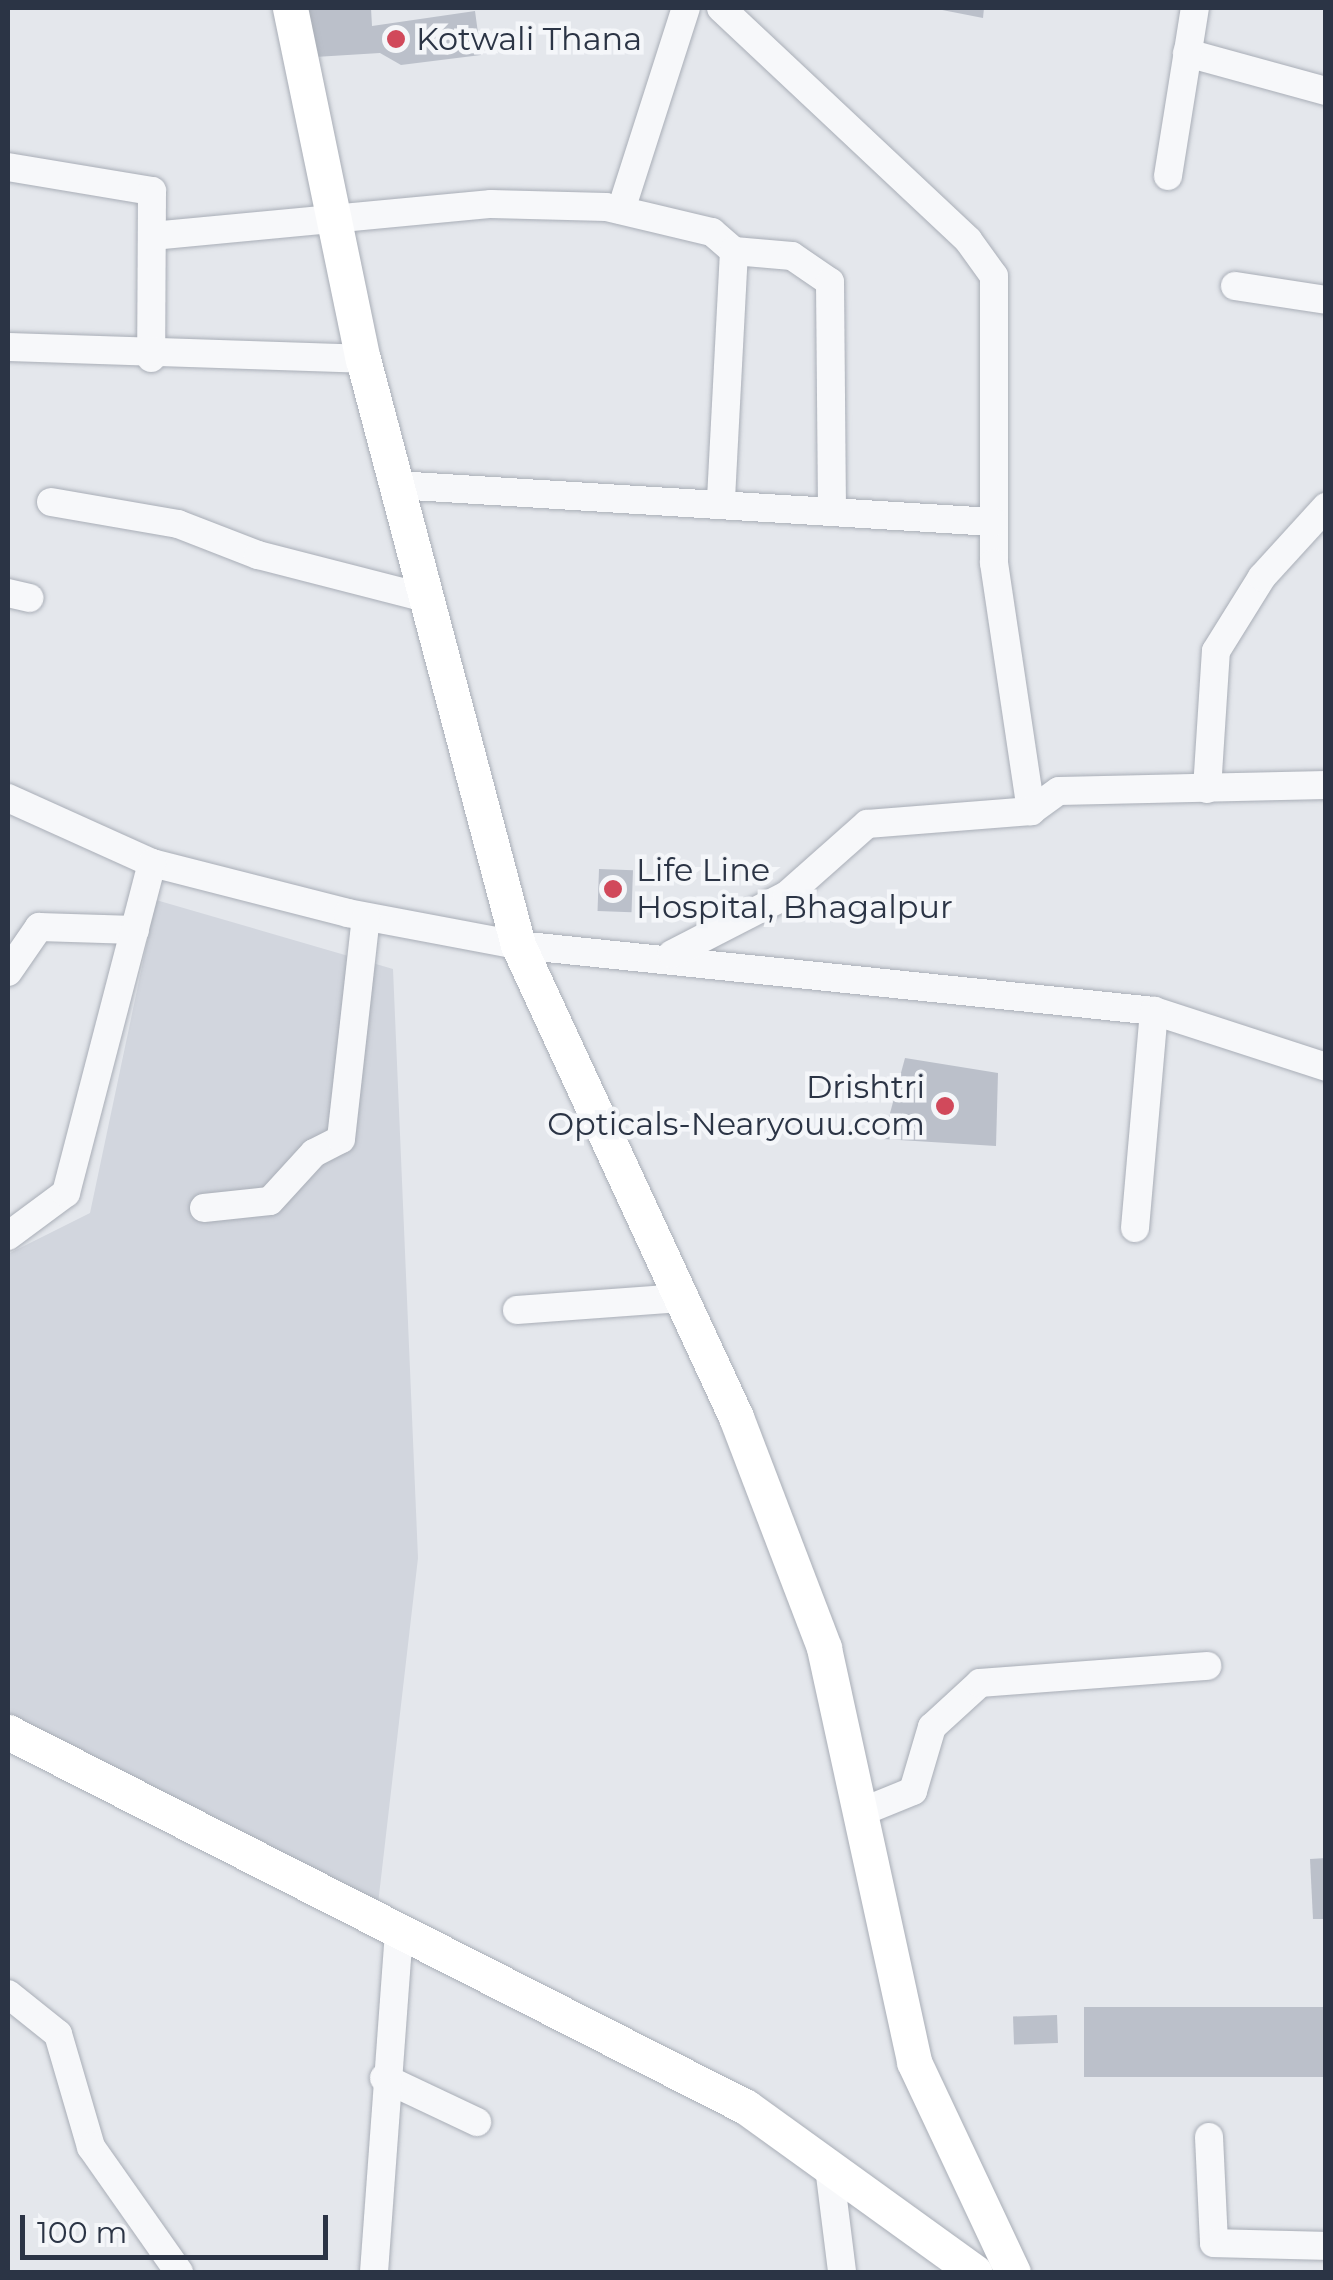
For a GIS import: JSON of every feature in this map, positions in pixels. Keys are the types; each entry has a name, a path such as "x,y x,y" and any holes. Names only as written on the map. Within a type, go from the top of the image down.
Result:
{"main road":[{"path":"290,8 362,358 422,597 518,945 682,1298 824,1648 864,1811 914,2062 1013,2272"},
{"path":"8,1732 746,2107 975,2272"}],"street":[{"path":"621,210 686,8"},
{"path":"720,8 968,240 994,276 993,522 1031,812"},
{"path":"1168,176 1195,8"},
{"path":"1187,54 1326,91"},
{"path":"8,168 152,192 151,358"},
{"path":"152,236 492,204 621,210 712,232 734,252 792,256 830,282 832,510"},
{"path":"722,502 734,252"},
{"path":"1235,286 1326,300"},
{"path":"8,347 151,358 362,358"},
{"path":"396,484 993,522"},
{"path":"51,502 178,524 258,555 422,597"},
{"path":"1207,789 1216,651 1262,577 1326,507"},
{"path":"670,954 787,895 868,824 1031,812 1059,791 1326,785"},
{"path":"8,798 152,863 366,917 518,945 670,954 1154,1011 1326,1067"},
{"path":"8,1236 66,1193 152,863"},
{"path":"204,1208 270,1200 314,1153 341,1140 366,917"},
{"path":"8,972 39,926 135,930"},
{"path":"1135,1228 1154,1011"},
{"path":"518,1310 682,1298"},
{"path":"864,1811 914,1791 932,1728 980,1684 1207,1666"},
{"path":"374,2272 384,2078 399,1930"},
{"path":"8,1994 58,2034 91,2147 179,2272"},
{"path":"384,2078 478,2122"},
{"path":"1209,2138 1214,2272"},
{"path":"830,2167 842,2272"},
{"path":"1214,2243 1326,2246"}],"shaded area":[{"path":"156,900 393,969 418,1558 378,1904 8,1716 8,1254 90,1213"}],"building":[{"name":"Kotwali Thana","path":"309,8 371,8 372,26 475,11 481,55 401,65 380,53 315,57"},
{"path":"932,8 984,8 983,18"},
{"path":"599,869 633,870 632,912 598,911"},
{"name":"Drishtri Opticals-Nearyouu.com","path":"905,1058 998,1073 996,1146 883,1139"},
{"path":"1326,1858 1326,1919 1313,1919 1310,1859"},
{"path":"1084,2007 1326,2007 1326,2077 1084,2077"},
{"path":"1057,2015 1058,2043 1014,2045 1013,2017"}],"place":[{"name":"Kotwali Thana","path":"396,39"},
{"name":"Life Line Hospital, Bhagalpur","path":"613,889"},
{"name":"Drishtri Opticals-Nearyouu.com","path":"945,1106"}]}
